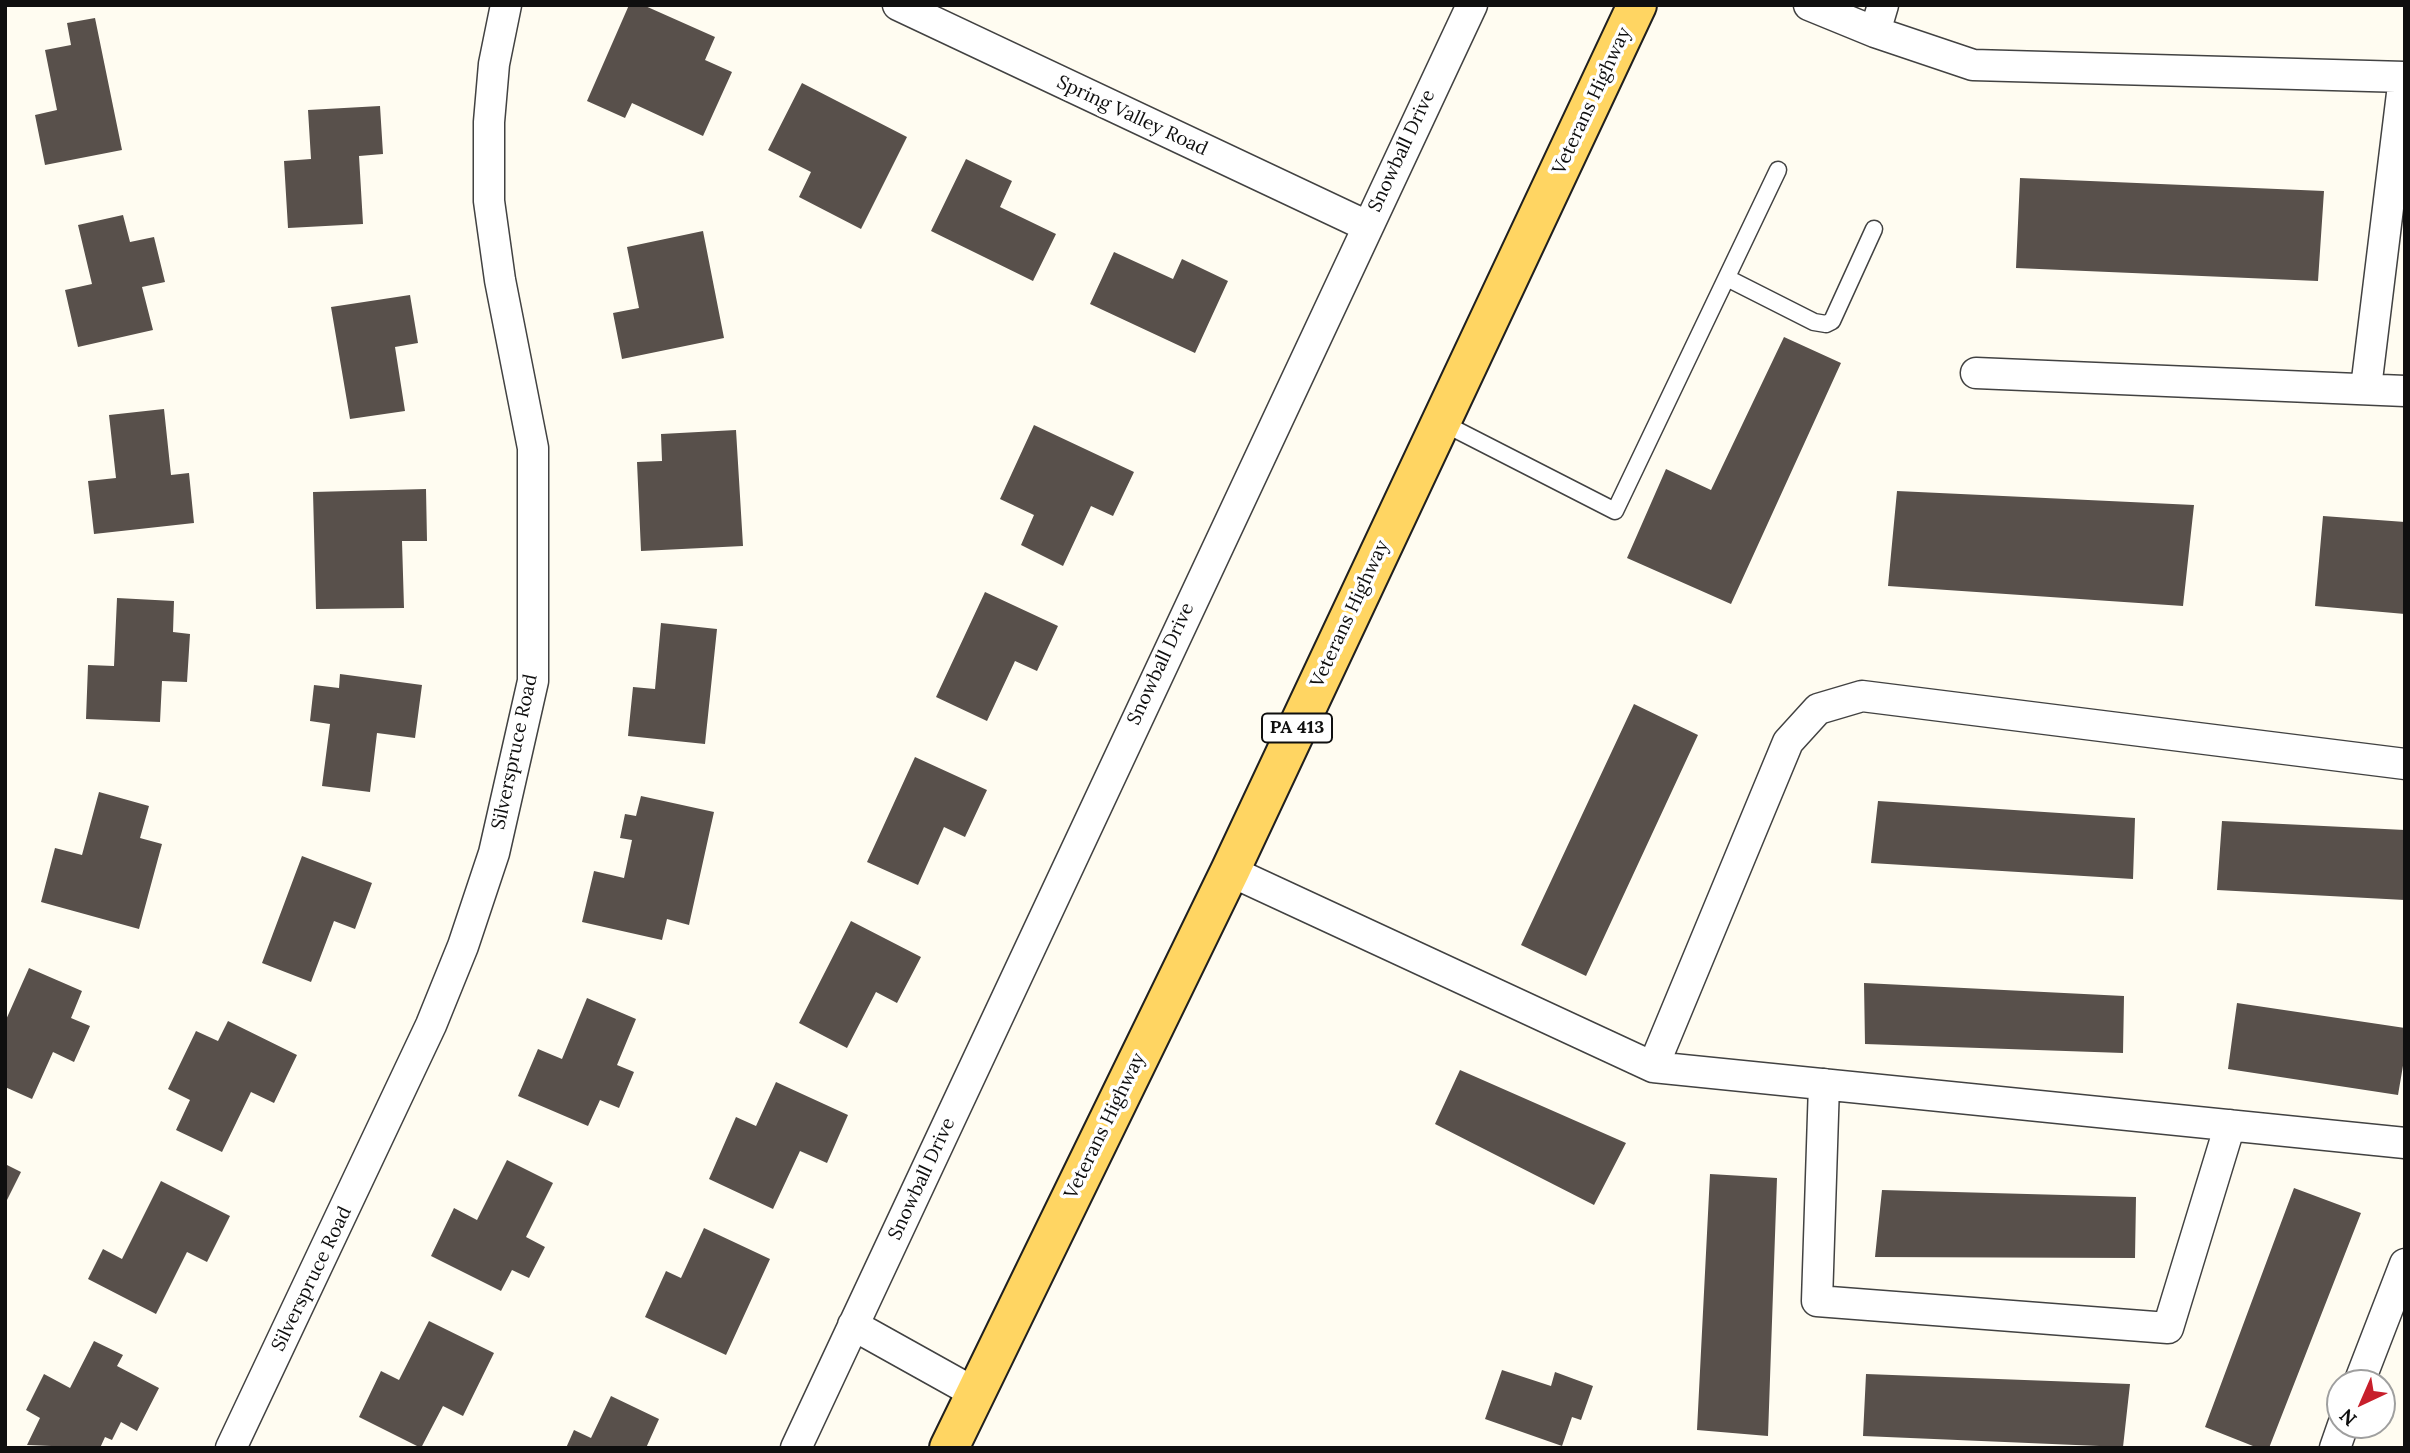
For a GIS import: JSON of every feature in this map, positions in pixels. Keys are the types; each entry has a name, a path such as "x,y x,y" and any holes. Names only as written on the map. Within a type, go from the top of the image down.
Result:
{"main road":[{"name":"Veterans Highway","path":"949,1448 1230,871 1637,5"}],"street":[{"name":"Silverspruce Road","path":"231,1448 425,1038 463,946 494,853 533,681 533,448 500,280 489,201 493,76 506,5"},
{"name":"Spring Valley Road","path":"898,5 1367,226"},
{"name":"Snowball Drive","path":"796,1448 1472,5"},
{"path":"1809,5 1879,19 1973,65 2404,77 2366,388"},
{"path":"1976,373 2405,391"},
{"path":"1653,1067 1788,742 1818,709 1862,696 2405,764"},
{"path":"1230,871 1653,1067 2405,1143"},
{"path":"1824,1084 1817,1301 2168,1328 2230,1125"},
{"path":"2364,1369 2405,1264"},
{"path":"853,1325 975,1393"}],"lane":[{"path":"1441,422 1615,511 1778,170"},
{"path":"1727,278 1814,322 1826,324 1832,321 1874,229"}],"building":[{"path":"629,5 643,5 715,37 705,60 732,72 703,136 632,103 625,118 587,101"},
{"path":"95,18 122,150 45,165 35,115 57,110 45,50 71,45 67,23"},
{"path":"802,83 907,137 861,229 799,197 811,172 768,150"},
{"path":"380,106 383,154 359,156 363,224 288,228 284,161 311,159 308,110"},
{"path":"966,159 1012,181 1000,207 1056,234 1033,281 931,231"},
{"path":"2020,178 2324,191 2318,281 2016,268"},
{"path":"123,215 130,242 154,237 165,282 142,287 153,330 78,347 65,290 92,284 78,225"},
{"path":"703,231 724,338 622,359 613,313 639,308 627,247"},
{"path":"1114,252 1173,279 1182,259 1228,281 1195,353 1090,304"},
{"path":"410,295 418,343 395,347 405,411 350,419 331,307"},
{"path":"1784,337 1841,363 1731,604 1627,558 1666,469 1711,490"},
{"path":"164,409 171,475 189,473 194,523 94,534 88,481 116,478 109,415"},
{"path":"1034,425 1134,472 1113,516 1091,506 1063,566 1021,545 1034,515 1000,499"},
{"path":"736,430 743,546 641,551 637,462 662,461 661,434"},
{"path":"426,489 427,541 402,541 404,608 316,609 313,492"},
{"path":"1897,491 2194,505 2183,606 1888,586"},
{"path":"2323,516 2405,522 2405,614 2315,606"},
{"path":"985,592 1058,626 1037,671 1015,661 987,721 936,697"},
{"path":"117,598 174,601 173,632 190,634 187,682 162,681 160,722 86,719 88,665 114,666"},
{"path":"661,623 717,629 705,744 628,736 633,687 655,689"},
{"path":"340,674 422,685 415,738 377,733 370,792 322,786 330,724 310,721 314,685 339,688"},
{"path":"1634,704 1698,735 1586,976 1521,945"},
{"path":"915,757 987,790 965,837 944,827 918,885 867,862"},
{"path":"99,792 149,806 140,838 162,844 139,929 41,902 55,848 82,855"},
{"path":"641,796 714,812 689,925 667,919 662,940 582,922 594,871 624,878 632,840 620,838 625,814 636,816"},
{"path":"1878,801 2135,818 2133,879 1871,863"},
{"path":"2222,821 2405,830 2405,900 2217,890"},
{"path":"302,856 372,883 355,929 334,921 311,982 262,963"},
{"path":"851,921 921,957 897,1003 876,992 847,1048 799,1023"},
{"path":"29,968 82,991 71,1018 90,1026 74,1062 53,1052 32,1099 5,1087 5,1022"},
{"path":"1864,983 2124,996 2123,1053 1865,1044"},
{"path":"587,998 636,1019 617,1065 634,1072 619,1108 600,1100 588,1126 518,1096 538,1049 562,1059"},
{"path":"2237,1003 2405,1028 2405,1054 2398,1095 2228,1069"},
{"path":"228,1021 297,1055 274,1103 251,1092 222,1152 176,1130 190,1100 168,1089 196,1031 218,1041"},
{"path":"1460,1070 1626,1143 1594,1205 1435,1124"},
{"path":"776,1082 848,1115 827,1163 800,1151 773,1209 709,1179 736,1117 756,1126"},
{"path":"507,1160 553,1183 526,1237 545,1247 529,1278 512,1270 501,1291 431,1256 454,1208 477,1220"},
{"path":"5,1164 21,1172 5,1204"},
{"path":"1710,1174 1777,1178 1768,1436 1697,1430"},
{"path":"161,1181 230,1216 207,1262 187,1252 156,1314 88,1279 103,1249 122,1259"},
{"path":"2294,1188 2361,1213 2269,1448 2258,1448 2205,1427"},
{"path":"1882,1190 2136,1197 2135,1258 1875,1257"},
{"path":"704,1228 770,1259 726,1355 645,1317 666,1271 681,1278"},
{"path":"429,1321 494,1353 463,1416 443,1406 421,1448 359,1417 381,1371 399,1380"},
{"path":"94,1341 123,1355 117,1366 159,1388 137,1431 121,1422 112,1440 105,1437 100,1448 27,1445 40,1418 26,1410 44,1374 70,1388"},
{"path":"1502,1370 1551,1386 1555,1372 1593,1386 1581,1420 1572,1417 1562,1446 1485,1419"},
{"path":"1866,1374 2130,1384 2123,1447 1863,1436"},
{"path":"611,1396 659,1419 646,1448 566,1448 574,1430 591,1438"}]}
